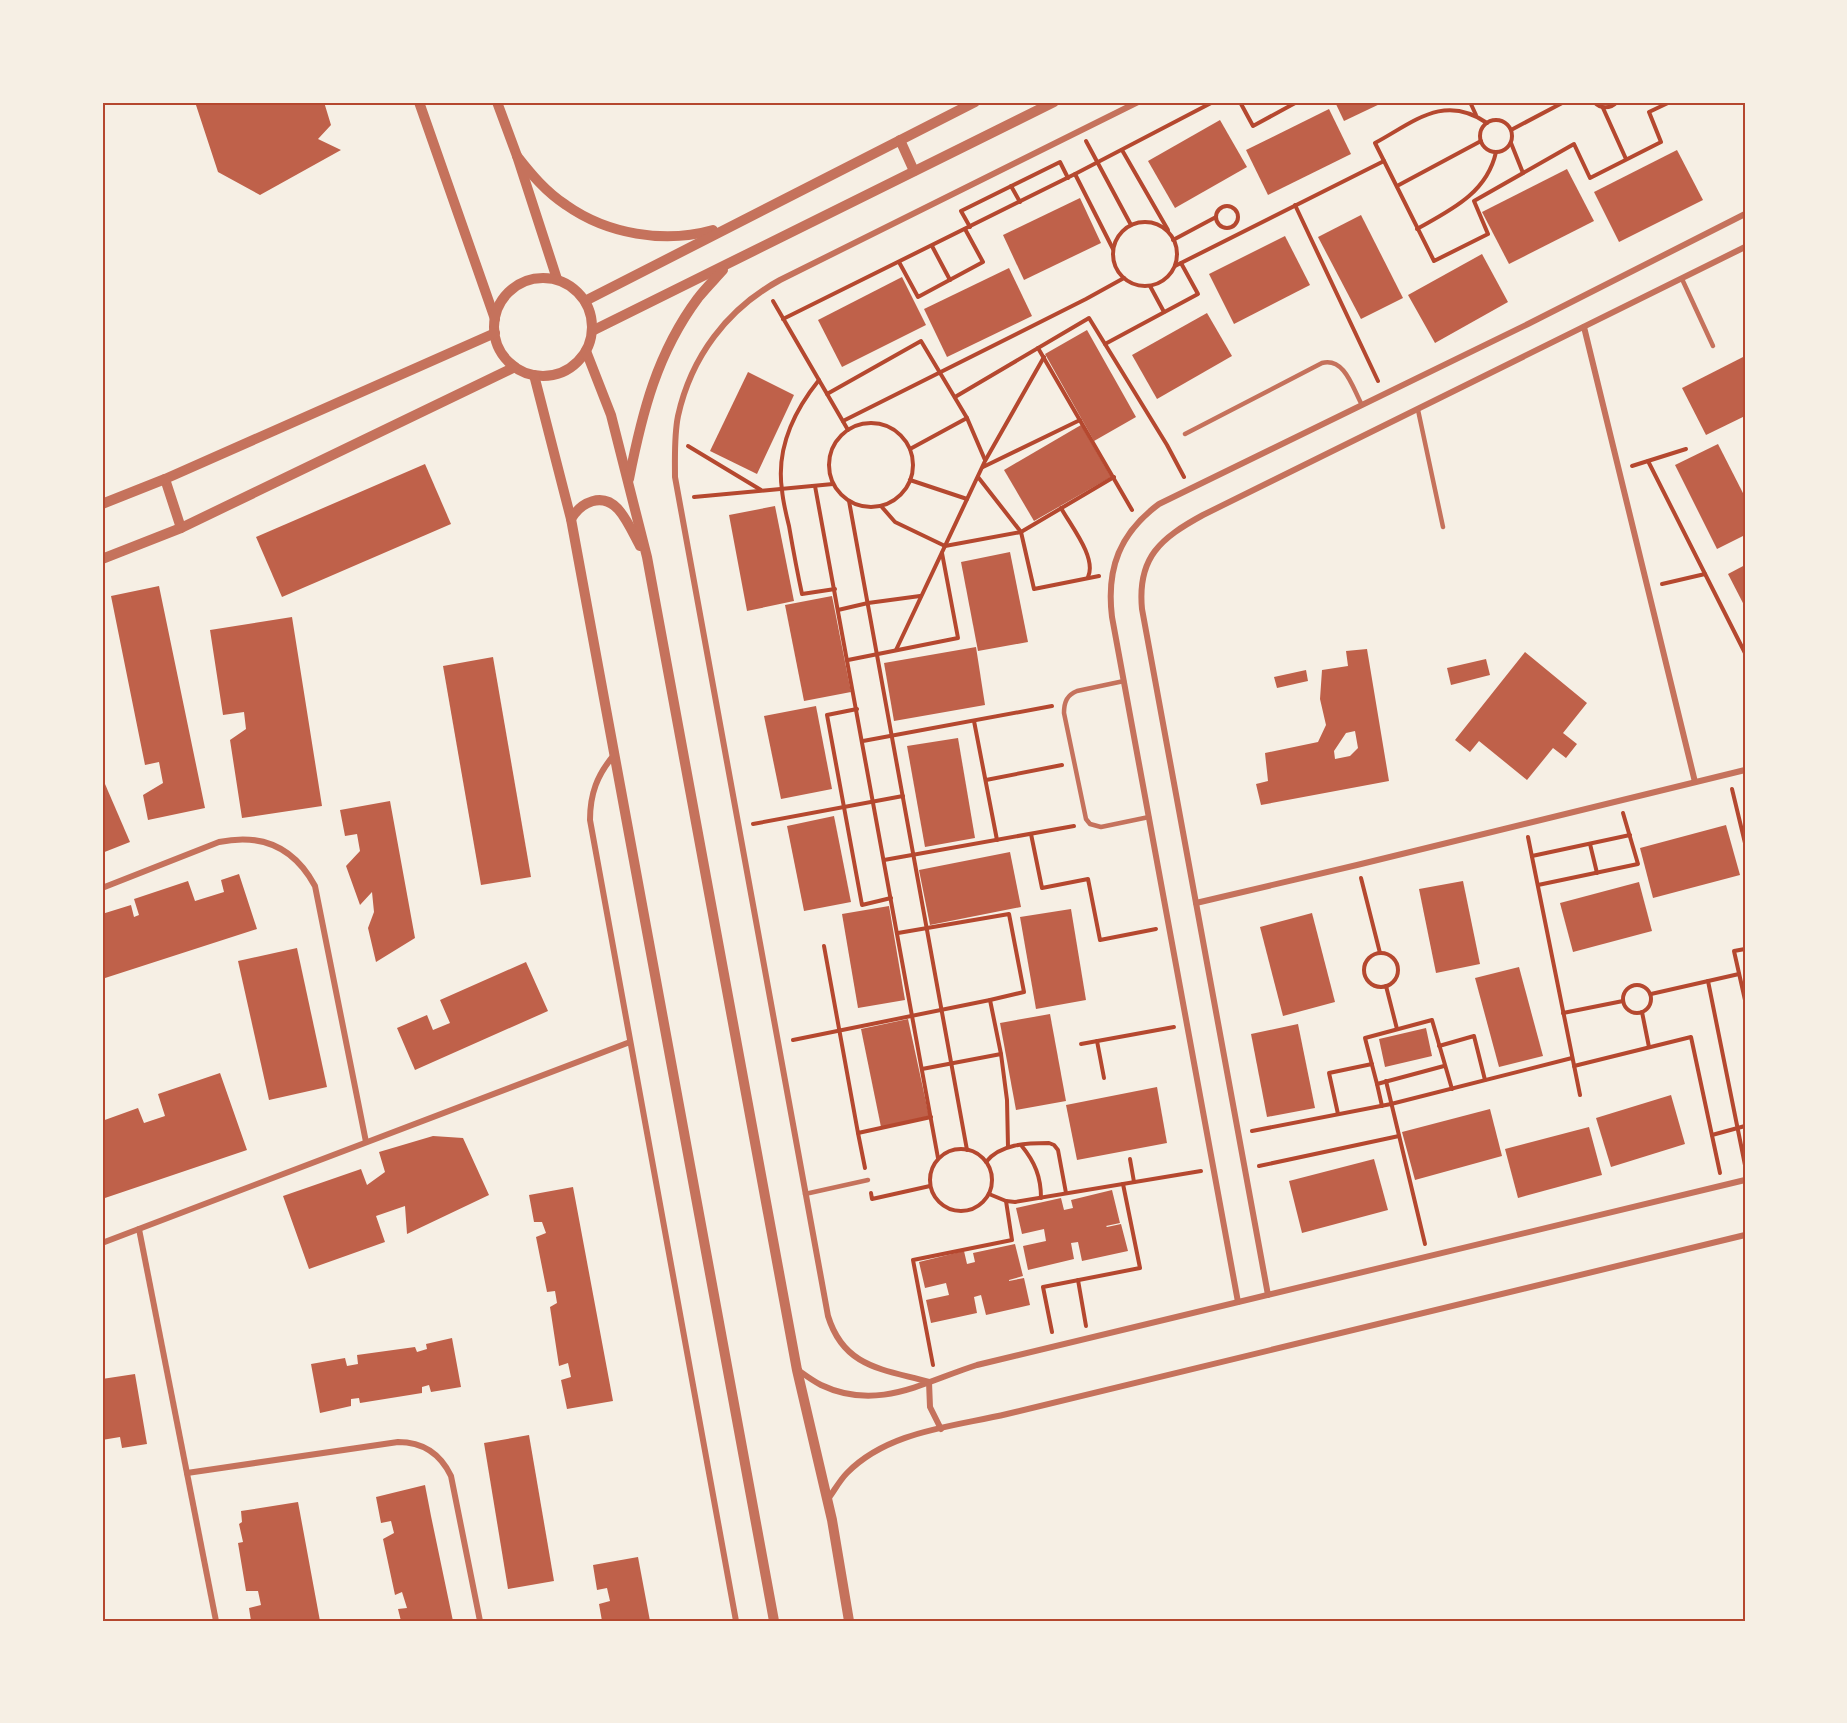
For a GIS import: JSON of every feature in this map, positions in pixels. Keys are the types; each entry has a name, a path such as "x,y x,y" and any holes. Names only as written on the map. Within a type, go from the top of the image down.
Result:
{"street":[{"path":"419,102 495,319 495,333 501,352 515,367 534,375 544,376 564,372 581,359 592,331 591,315 585,301 573,288 557,279 536,278 517,285 502,300 495,319"},
{"path":"497,102 557,279"},
{"path":"585,301 975,102"},
{"path":"592,331 1054,102"},
{"path":"933,1381 866,1364 844,1349 837,1339 828,1316 675,477 677,418 696,364 711,339 730,317 765,288 1138,102"},
{"path":"900,140 914,171"},
{"path":"517,156 539,183 566,206 597,222 630,233 664,237 700,234 733,225"},
{"path":"1238,1302 1110,598 1112,574 1122,544 1139,522 1160,504 1528,324 1745,214"},
{"path":"1268,1295 1142,609 1142,582 1150,557 1167,536 1183,526 1745,247"},
{"path":"628,482 645,404 667,348 699,296 728,264"},
{"path":"1584,327 1695,782"},
{"path":"102,504 165,479 495,333"},
{"path":"586,351 611,415 647,557 797,1370 828,1500 849,1621"},
{"path":"102,559 181,528 515,367"},
{"path":"534,375 571,519 774,1621"},
{"path":"165,479 181,528"},
{"path":"571,519 583,505 592,501 611,504 618,509 647,557"},
{"path":"615,755 598,777 593,789 590,820 736,1621"},
{"path":"1196,903 1745,770"},
{"path":"102,888 219,842 234,839 264,841 277,846 300,863 315,886 366,1142"},
{"path":"102,1243 630,1042"},
{"path":"797,1370 822,1385 849,1394 878,1397 897,1393 977,1365 1745,1180"},
{"path":"139,1229 216,1621"},
{"path":"828,1500 846,1473 871,1452 900,1438 1745,1235"},
{"path":"933,1381 930,1407 941,1429"},
{"path":"187,1473 398,1442 420,1444 430,1449 439,1456 451,1476 480,1621"}],"lane":[{"path":"1682,279 1713,346"},
{"path":"1185,434 1322,363 1328,362 1334,362 1343,370 1362,405"},
{"path":"1418,410 1443,527"},
{"path":"1124,681 1071,694 1065,703 1064,713 1085,813 1090,824 1101,827 1149,817"},
{"path":"806,1194 868,1180"}],"path":[{"path":"783,320 1098,163 1213,102"},
{"path":"1240,102 1253,126 1297,102"},
{"path":"1470,102 1476,116"},
{"path":"1511,130 1554,104 1564,102"},
{"path":"1594,102 1603,108 1626,159"},
{"path":"1603,108 1610,108 1617,102"},
{"path":"1474,201 1574,144 1590,178 1661,142 1649,112 1670,102"},
{"path":"1468,197 1474,201 1488,234 1434,261 1375,143 1431,113 1453,109 1476,116 1486,123"},
{"path":"1503,122 1511,130 1507,147 1496,152 1484,147 1481,141 1480,134 1486,123 1503,122"},
{"path":"1080,130 1131,225"},
{"path":"1396,186 1481,141"},
{"path":"1510,142 1523,173"},
{"path":"1122,150 1173,240 1177,255 1175,266 1161,282 1141,286 1124,278 1114,260 1117,240 1123,231 1131,225 1142,222 1162,227 1170,235"},
{"path":"1417,229 1468,197 1485,180 1496,152"},
{"path":"1175,266 1384,160"},
{"path":"899,262 918,297 983,262 961,211 1060,162 1068,178"},
{"path":"1075,174 1114,250"},
{"path":"1011,186 1020,202"},
{"path":"1295,205 1384,394"},
{"path":"1173,240 1216,217 1217,212 1224,206 1234,207 1239,216 1235,225 1230,227 1221,226 1216,217"},
{"path":"1230,227 1235,236"},
{"path":"932,246 950,280"},
{"path":"1105,344 1198,294 1181,263"},
{"path":"843,421 1124,278"},
{"path":"1150,286 1164,312"},
{"path":"765,288 848,430"},
{"path":"955,397 1089,318 1167,445 1191,489"},
{"path":"827,394 921,341 967,418 985,461"},
{"path":"1038,348 1139,522"},
{"path":"896,650 985,461 1044,357"},
{"path":"819,380 796,412 788,430 781,469 782,489 802,594 835,589"},
{"path":"910,449 967,418"},
{"path":"982,468 1080,420"},
{"path":"878,423 889,426 905,440 910,449 913,470 906,489 899,497 881,506 870,507 849,501 833,484 830,475 830,454 840,436 857,425 878,423"},
{"path":"676,438 762,491"},
{"path":"1619,470 1686,449"},
{"path":"1648,461 1745,653"},
{"path":"978,477 1021,532 1034,589 1112,574"},
{"path":"881,506 895,522 945,546 1021,532 1114,477"},
{"path":"910,480 967,499"},
{"path":"680,498 833,484"},
{"path":"815,486 938,1158"},
{"path":"849,501 967,1150"},
{"path":"1061,508 1089,556 1091,567 1088,578"},
{"path":"848,660 958,638 942,552"},
{"path":"1648,588 1705,574"},
{"path":"838,610 868,603 921,596"},
{"path":"863,741 1065,703"},
{"path":"857,709 827,715 843,807 862,905 891,898"},
{"path":"974,721 997,840"},
{"path":"986,780 1074,762"},
{"path":"1728,774 1745,843"},
{"path":"738,826 903,796"},
{"path":"1538,885 1638,864 1620,800"},
{"path":"1526,823 1580,1095"},
{"path":"884,860 1090,824"},
{"path":"1032,834 1042,888 1088,879 1100,939 1169,926"},
{"path":"1532,856 1630,835"},
{"path":"1590,844 1596,873"},
{"path":"1358,865 1380,953"},
{"path":"778,1043 1024,992 1009,914 898,933"},
{"path":"824,946 858,1133 931,1117"},
{"path":"1745,949 1734,951 1745,1000"},
{"path":"1387,954 1397,963 1397,977 1386,986 1379,987 1372,984 1365,973 1365,966 1373,955 1387,954"},
{"path":"1651,994 1739,974"},
{"path":"1708,981 1745,1166"},
{"path":"1637,984 1648,989 1651,994 1650,1005 1642,1012 1632,1012 1623,1001 1626,989 1637,984"},
{"path":"1386,986 1397,1029"},
{"path":"990,1000 1007,1100 1008,1147"},
{"path":"1563,1013 1623,1001"},
{"path":"1642,1012 1649,1047"},
{"path":"1382,1106 1365,1038 1432,1020 1452,1089"},
{"path":"1081,1044 1187,1025"},
{"path":"1439,1046 1474,1036 1485,1080"},
{"path":"1574,1066 1691,1037 1722,1185"},
{"path":"1097,1041 1104,1078"},
{"path":"922,1069 1001,1054"},
{"path":"1239,1133 1391,1104 1572,1058"},
{"path":"1338,1114 1329,1073 1372,1064"},
{"path":"1377,1084 1444,1066"},
{"path":"1386,1081 1427,1256"},
{"path":"1712,1135 1745,1126"},
{"path":"1245,1169 1399,1136"},
{"path":"986,1162 991,1155 1008,1147 1048,1143 1054,1145 1060,1156 1066,1193"},
{"path":"1022,1145 1035,1164 1039,1175 1041,1198"},
{"path":"957,1149 967,1150 976,1153 990,1169 992,1179 989,1194 979,1206 970,1211 949,1210 934,1197 930,1186 933,1167 938,1158 947,1152 957,1149"},
{"path":"1130,1160 1134,1182"},
{"path":"989,1194 1006,1201 1016,1202 1213,1169"},
{"path":"1055,1347 1043,1287 1140,1268 1123,1184"},
{"path":"933,1381 913,1260 1012,1240 1006,1201"},
{"path":"1078,1280 1088,1339"}],"building":[{"path":"195,102 324,102 331,125 318,139 341,150 260,195 218,172"},
{"path":"1335,102 1384,102 1344,121"},
{"path":"1329,109 1351,154 1268,195 1246,150"},
{"path":"1220,120 1247,167 1175,208 1148,161"},
{"path":"1677,150 1703,200 1619,242 1594,192"},
{"path":"1567,169 1594,221 1509,264 1482,212"},
{"path":"1080,198 1101,243 1024,280 1003,235"},
{"path":"1361,215 1403,298 1361,319 1318,237"},
{"path":"1285,236 1310,285 1234,324 1209,274"},
{"path":"1482,254 1508,302 1435,343 1408,295"},
{"path":"1009,268 1032,316 947,357 924,309"},
{"path":"902,277 926,325 842,367 818,320"},
{"path":"1207,313 1232,356 1157,399 1132,355"},
{"path":"1087,330 1136,417 1094,441 1045,354"},
{"path":"1745,356 1745,416 1706,435 1682,388"},
{"path":"748,372 794,395 757,474 710,451"},
{"path":"1081,425 1111,477 1034,521 1004,470"},
{"path":"1718,444 1745,497 1745,535 1717,549 1675,465"},
{"path":"425,464 451,524 282,597 256,537"},
{"path":"775,506 794,601 747,611 729,515"},
{"path":"1010,552 1028,642 978,651 961,562"},
{"path":"1745,565 1745,607 1728,574"},
{"path":"159,586 205,808 148,820 143,795 163,783 159,762 145,765 111,596"},
{"path":"832,596 851,692 804,701 785,605"},
{"path":"292,617 322,806 242,818 230,740 246,729 244,712 223,715 210,630"},
{"path":"976,647 985,705 894,721 884,663"},
{"path":"1367,649 1389,781 1261,805 1256,784 1268,781 1265,753 1318,742 1326,725 1320,699 1322,670 1348,666 1346,651","holes":["1355,731 1358,748 1350,756 1335,759 1334,751 1346,733"]},
{"path":"1525,652 1587,703 1563,733 1577,744 1566,758 1553,748 1527,780 1479,741 1470,752 1455,740"},
{"path":"493,657 531,877 481,885 443,666"},
{"path":"1486,659 1490,675 1451,685 1447,668"},
{"path":"1306,670 1308,681 1277,688 1274,677"},
{"path":"816,706 832,789 781,799 764,716"},
{"path":"958,738 975,838 925,847 907,746"},
{"path":"105,784 130,842 102,853 102,785"},
{"path":"390,801 415,938 376,962 368,928 374,912 372,892 360,905 346,866 360,851 357,834 345,836 340,810"},
{"path":"834,816 851,902 804,911 787,826"},
{"path":"1726,825 1740,875 1653,898 1640,848"},
{"path":"1010,852 1021,907 930,925 919,870"},
{"path":"239,874 257,929 102,979 102,914 131,905 134,917 139,915 134,899 188,881 195,901 224,892 221,880"},
{"path":"1463,881 1480,964 1436,973 1419,889"},
{"path":"1639,882 1652,931 1573,952 1560,903"},
{"path":"889,906 905,1000 858,1008 842,914"},
{"path":"1071,909 1086,1000 1036,1009 1020,917"},
{"path":"1312,913 1335,1002 1283,1016 1260,927"},
{"path":"297,948 327,1087 269,1100 238,961"},
{"path":"526,962 548,1011 415,1070 397,1028 427,1015 433,1030 450,1023 440,1000"},
{"path":"1519,967 1543,1056 1499,1067 1475,978"},
{"path":"1050,1014 1066,1101 1016,1110 1000,1023"},
{"path":"908,1019 929,1116 881,1127 861,1029"},
{"path":"1298,1024 1315,1108 1267,1117 1251,1034"},
{"path":"1426,1028 1432,1056 1385,1067 1379,1039"},
{"path":"220,1073 247,1150 102,1199 102,1121 138,1108 144,1123 165,1116 158,1094"},
{"path":"1157,1087 1167,1143 1077,1160 1066,1105"},
{"path":"1671,1095 1685,1144 1611,1167 1596,1118"},
{"path":"1490,1109 1502,1156 1415,1180 1402,1132"},
{"path":"1589,1127 1602,1175 1518,1198 1505,1149"},
{"path":"433,1136 463,1138 489,1195 407,1234 405,1206 376,1216 385,1242 309,1269 283,1196 361,1169 367,1185 385,1172 379,1152"},
{"path":"1374,1159 1388,1210 1302,1233 1289,1181"},
{"path":"573,1187 613,1401 567,1409 561,1380 571,1377 568,1363 559,1366 550,1307 557,1303 555,1291 547,1292 536,1237 546,1233 542,1222 534,1222 529,1195"},
{"path":"1112,1190 1120,1223 1106,1226 1121,1224 1128,1251 1082,1261 1078,1242 1071,1243 1074,1259 1028,1270 1023,1246 1046,1241 1044,1229 1022,1234 1016,1208 1061,1198 1064,1210 1073,1208 1071,1200"},
{"path":"1015,1244 1023,1276 1009,1281 1024,1278 1030,1305 986,1315 981,1295 974,1297 977,1313 931,1323 926,1300 949,1295 946,1283 925,1288 919,1262 964,1251 967,1264 975,1262 973,1253"},
{"path":"452,1338 461,1387 431,1392 429,1385 422,1387 422,1393 360,1403 359,1398 351,1399 351,1406 320,1413 311,1364 345,1358 347,1366 358,1364 357,1355 415,1347 417,1352 427,1349 426,1344"},
{"path":"135,1374 147,1444 122,1448 120,1437 102,1440 102,1379"},
{"path":"529,1435 554,1581 508,1589 484,1443"},
{"path":"425,1485 453,1621 401,1621 398,1609 407,1608 402,1592 395,1595 383,1539 394,1533 391,1521 381,1523 376,1497"},
{"path":"298,1502 320,1621 251,1621 249,1608 261,1605 258,1591 246,1591 238,1543 243,1542 239,1524 242,1522 241,1511"},
{"path":"638,1557 650,1621 602,1621 599,1604 610,1601 607,1588 597,1590 593,1565"}]}
